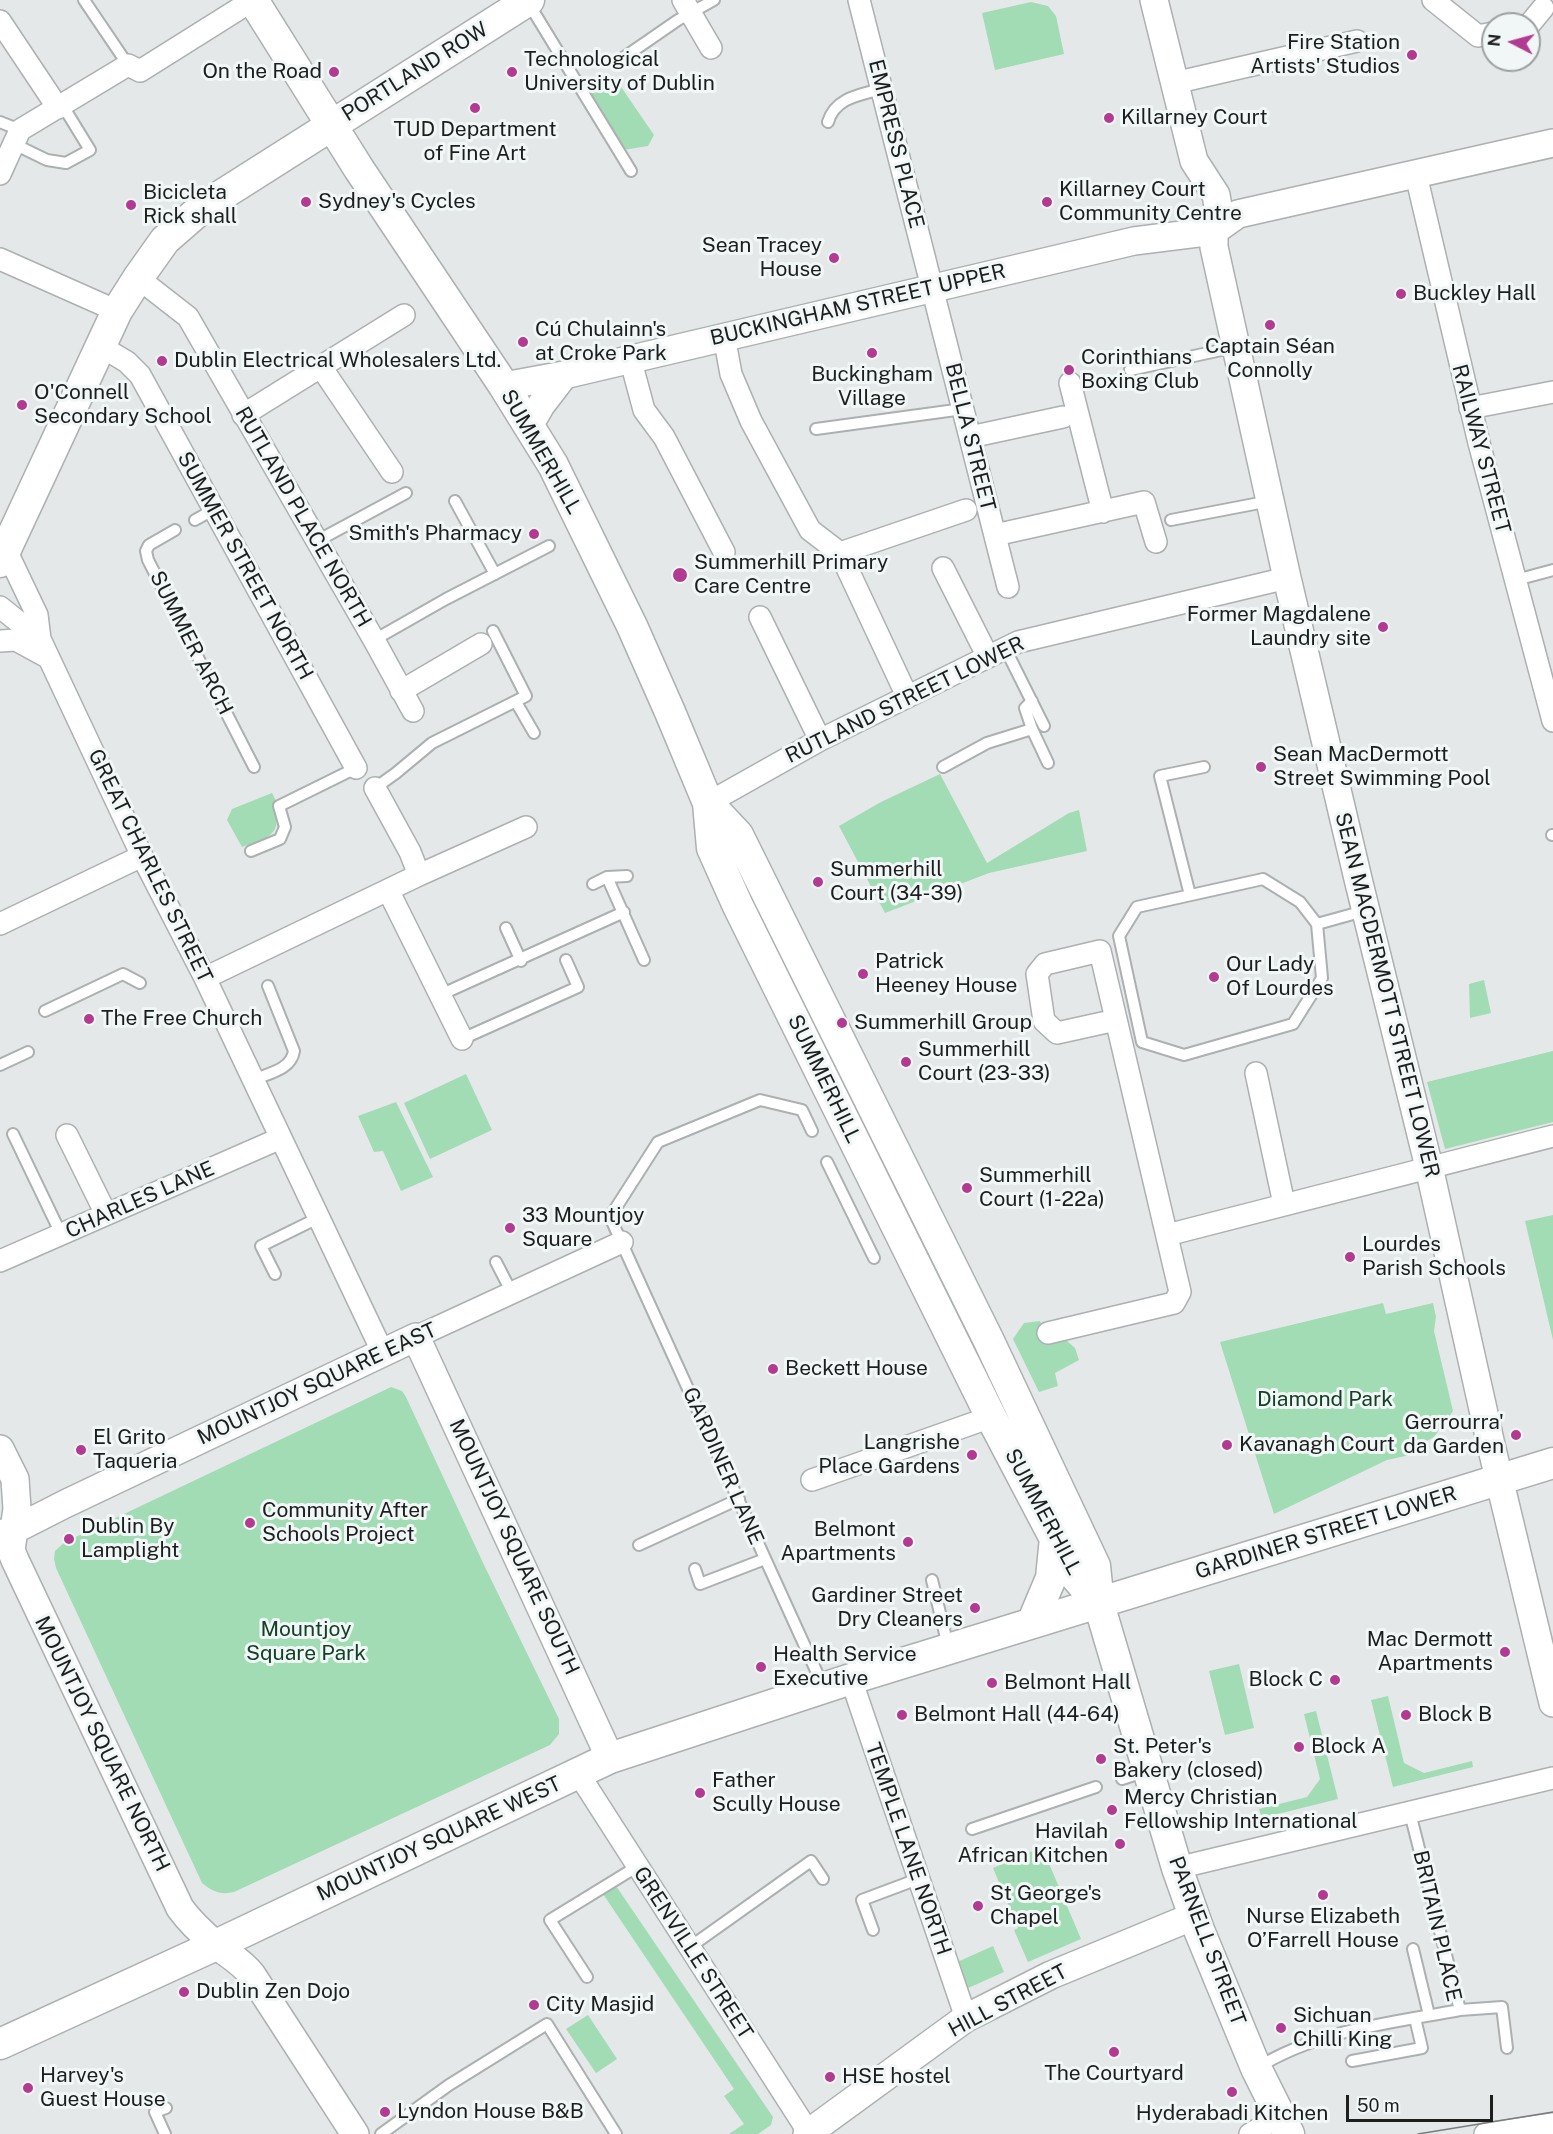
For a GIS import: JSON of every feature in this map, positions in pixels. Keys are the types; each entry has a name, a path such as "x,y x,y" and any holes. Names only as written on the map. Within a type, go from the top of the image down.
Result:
{"main road":[{"name":"SUMMERHILL","path":"253,0 553,465 632,626 708,803 712,848 729,887 992,1417 1074,1575 1099,1604"},
{"name":"PORTLAND ROW","path":"3,556 117,311 165,240 203,207 528,0"},
{"name":"SUMMERHILL","path":"708,803 738,836 988,1339 1095,1566 1099,1604"},
{"name":"GARDINER STREET LOWER","path":"838,1684 1553,1463"},
{"path":"1032,1623 1051,1578 1055,1538"},
{"name":"PARNELL STREET","path":"1099,1604 1135,1775 1177,1868 1194,1916 1256,2068 1284,2126"},
{"name":"MOUNTJOY SQUARE WEST","path":"0,2044 216,1945 610,1758 838,1684"}],"street":[{"path":"0,174 17,137 128,65 140,71 253,0"},
{"name":"EMPRESS PLACE","path":"859,0 933,287"},
{"name":"SEAN MACDERMOTT STREET LOWER","path":"1154,0 1194,161 1216,195 1219,212 1214,231 1214,247 1287,578 1365,910 1429,1167 1553,1703"},
{"path":"1433,0 1478,36 1481,35"},
{"path":"687,6 711,48"},
{"path":"1540,12 1543,8"},
{"path":"0,21 61,107"},
{"path":"1174,83 1357,41"},
{"path":"1214,231 1238,214 1553,143"},
{"name":"RAILWAY STREET","path":"1416,175 1470,408 1553,721"},
{"name":"BUCKINGHAM STREET UPPER","path":"504,386 564,375 1134,241 1214,231"},
{"path":"0,259 117,311"},
{"name":"RUTLAND PLACE NORTH","path":"138,278 188,317 413,711"},
{"name":"BELLA STREET","path":"933,287 1008,587"},
{"path":"243,415 404,315"},
{"path":"724,336 731,374 751,421 810,530 840,553 907,696"},
{"name":"SUMMER STREET NORTH","path":"102,347 127,362 140,375 204,515 356,768"},
{"path":"630,358 644,410 664,437 724,552"},
{"path":"321,367 392,472"},
{"path":"529,426 541,405 564,375"},
{"path":"1070,383 1103,512"},
{"path":"1470,408 1553,392"},
{"path":"970,437 1063,417"},
{"path":"994,535 1144,502 1156,542"},
{"path":"840,553 966,510"},
{"name":"GREAT CHARLES STREET","path":"3,556 38,615 40,639 142,856 205,978 383,1353"},
{"path":"944,568 997,652"},
{"name":"RUTLAND STREET LOWER","path":"708,803 820,740 1029,638 1287,578"},
{"name":"GREAT CHARLES STREET","path":"0,607 40,639"},
{"path":"760,617 820,740"},
{"path":"401,692 487,637"},
{"path":"0,640 16,640 49,658"},
{"path":"375,788 410,852 419,875"},
{"path":"205,978 525,826"},
{"path":"0,924 142,856"},
{"path":"388,890 462,1040"},
{"path":"1048,1333 1174,1303 1180,1292 1100,951 1045,964 1037,974 1044,1022 1057,1033 1116,1020"},
{"path":"1256,1073 1284,1204"},
{"path":"67,1135 106,1214"},
{"path":"1167,1235 1553,1136"},
{"name":"CHARLES LANE","path":"0,1261 281,1138"},
{"name":"MOUNTJOY SQUARE EAST","path":"7,1532 416,1337 622,1242"},
{"name":"MOUNTJOY SQUARE SOUTH","path":"416,1337 610,1758"},
{"path":"812,1480 992,1417"},
{"name":"MOUNTJOY SQUARE NORTH","path":"0,1449 15,1479 17,1509 7,1532 11,1550 180,1908 195,1926 245,1966 252,1975 355,2134"},
{"name":"TEMPLE LANE NORTH","path":"838,1684 918,1879 966,2018"},
{"name":"GRENVILLE STREET","path":"578,1773 808,2133"},
{"path":"1177,1868 1553,1778"},
{"name":"HILL STREET","path":"808,2133 966,2018 1051,1975 1194,1916"},
{"path":"1250,2134 1284,2126"},
{"path":"1485,2134 1553,2127"}],"lane":[{"path":"84,0 128,65"},
{"path":"528,0 631,171"},
{"path":"620,60 687,6 714,0"},
{"path":"828,122 831,110 842,102 882,89"},
{"path":"0,122 47,160 66,163 90,150 61,107"},
{"path":"1130,370 1236,347"},
{"path":"816,429 963,409"},
{"path":"317,541 406,493"},
{"path":"455,501 495,574"},
{"path":"1171,520 1270,501"},
{"name":"SUMMER ARCH","path":"175,530 149,545 146,551 148,560 254,766"},
{"path":"374,640 549,546"},
{"path":"1515,580 1553,570"},
{"path":"375,788 432,743 526,696 487,637"},
{"path":"997,652 1032,701 1044,726"},
{"path":"1032,701 1025,708 1048,763"},
{"path":"516,702 534,733"},
{"path":"943,767 987,743 1032,729"},
{"path":"1190,895 1160,776 1204,767"},
{"path":"251,851 280,839 285,827 279,806 356,768"},
{"path":"593,884 607,877 627,876"},
{"path":"607,877 644,960"},
{"path":"1263,879 1300,902 1317,924 1322,978 1293,1024 1184,1055 1142,1042 1119,936 1137,907 1263,879"},
{"path":"1317,924 1365,910"},
{"path":"440,996 624,912"},
{"path":"506,928 521,961"},
{"path":"462,1040 578,987 566,960"},
{"path":"45,1011 123,974 140,983"},
{"path":"253,1080 287,1066 294,1051 268,986"},
{"path":"0,1065 28,1052"},
{"name":"GARDINER LANE","path":"812,1131 802,1110 760,1100 658,1142 610,1216 765,1558 838,1684"},
{"path":"13,1134 61,1234"},
{"path":"827,1162 874,1258"},
{"path":"275,1274 261,1246 318,1218"},
{"path":"496,1262 512,1293"},
{"path":"639,1545 739,1498"},
{"path":"695,1569 700,1584 765,1558"},
{"path":"932,1580 949,1649"},
{"path":"972,1828 1096,1787"},
{"name":"BRITAIN PLACE","path":"1256,2068 1280,2054 1334,2033 1460,2010 1410,1813"},
{"path":"690,1947 811,1861 823,1879"},
{"path":"587,1977 550,1920 638,1866"},
{"path":"873,1930 862,1900 918,1879"},
{"path":"1413,1949 1429,2016"},
{"path":"1460,2010 1502,2007 1507,2048"},
{"path":"1352,2061 1422,2048 1414,2018"},
{"path":"381,2134 449,2085 547,2024 616,2134"},
{"path":"165,2134 155,2112 166,2108"}],"green space":[{"path":"1031,2 1048,6 1056,16 1064,54 995,70 982,13"},
{"path":"617,81 654,135 648,146 623,150 586,84 602,84 607,88"},
{"path":"940,774 987,863 1069,813 1079,810 1087,851 989,873 885,913 839,826 881,802"},
{"path":"272,793 276,801 274,830 260,841 242,847 227,820 232,809"},
{"path":"1484,980 1491,1013 1470,1018 1469,984"},
{"path":"1553,1051 1553,1122 1445,1149 1427,1082"},
{"path":"466,1074 492,1130 430,1159 404,1103"},
{"path":"396,1102 433,1177 401,1191 383,1151 374,1152 358,1116"},
{"path":"1553,1215 1553,1340 1525,1221"},
{"name":"Diamond Park","path":"1383,1303 1386,1314 1433,1303 1436,1317 1434,1331 1453,1411 1434,1437 1425,1442 1424,1452 1387,1460 1274,1514 1220,1342"},
{"path":"1040,1321 1048,1340 1066,1340 1075,1348 1079,1360 1055,1373 1058,1386 1039,1392 1013,1339 1024,1323"},
{"name":"Mountjoy Square Park","path":"391,1387 402,1391 406,1397 559,1719 559,1734 550,1745 234,1892 217,1892 202,1883 56,1568 55,1551 65,1542"},
{"path":"1239,1664 1254,1728 1225,1735 1209,1671"},
{"path":"1388,1696 1404,1763 1424,1773 1472,1761 1473,1767 1393,1787 1371,1700"},
{"path":"1316,1711 1338,1799 1262,1818 1259,1809 1307,1797 1320,1779 1304,1714"},
{"path":"1042,1847 1081,1939 1028,1962 1014,1930 1018,1928 993,1868"},
{"path":"614,1883 773,2117 771,2125 758,2134 729,2134 744,2124 724,2096 734,2089 601,1891"},
{"path":"993,1946 1004,1972 966,1989 955,1963"},
{"path":"588,2015 617,2059 596,2073 566,2029"}],"tram line":[{"path":"1418,2134 1553,2112"}],"place":[{"name":"Fire Station Artists' Studios","path":"1412,55"},
{"name":"On the Road","path":"334,72"},
{"name":"Technological University of Dublin","path":"512,72"},
{"name":"TUD Department of Fine Art","path":"475,108"},
{"name":"Killarney Court","path":"1109,118"},
{"name":"Sydney's Cycles","path":"306,202"},
{"name":"Killarney Court Community Centre","path":"1047,202"},
{"name":"Bicicleta Rick shall","path":"131,205"},
{"name":"Sean Tracey House","path":"834,258"},
{"name":"Buckley Hall","path":"1401,294"},
{"name":"Captain Séan Connolly","path":"1270,325"},
{"name":"Cú Chulainn's at Croke Park","path":"523,342"},
{"name":"Buckingham Village","path":"872,353"},
{"name":"Dublin Electrical Wholesalers Ltd.","path":"162,361"},
{"name":"Corinthians Boxing Club","path":"1069,370"},
{"name":"O'Connell Secondary School","path":"22,405"},
{"name":"Smith's Pharmacy","path":"534,534"},
{"name":"Summerhill Primary Care Centre","path":"680,575"},
{"name":"Former Magdalene Laundry site","path":"1383,627"},
{"name":"Sean MacDermott Street Swimming Pool","path":"1261,767"},
{"name":"Summerhill Court (34-39)","path":"818,882"},
{"name":"Patrick Heeney House","path":"863,974"},
{"name":"Our Lady Of Lourdes","path":"1214,977"},
{"name":"The Free Church","path":"89,1019"},
{"name":"Summerhill Group","path":"842,1023"},
{"name":"Summerhill Court (23-33)","path":"906,1062"},
{"name":"Summerhill Court (1-22a)","path":"967,1188"},
{"name":"33 Mountjoy Square","path":"510,1228"},
{"name":"Lourdes Parish Schools","path":"1350,1257"},
{"name":"Beckett House","path":"773,1369"},
{"name":"Gerrourra' da Garden","path":"1516,1435"},
{"name":"Kavanagh Court","path":"1227,1445"},
{"name":"El Grito Taqueria","path":"81,1450"},
{"name":"Langrishe Place Gardens","path":"972,1455"},
{"name":"Community After Schools Project","path":"250,1523"},
{"name":"Dublin By Lamplight","path":"69,1539"},
{"name":"Belmont Apartments","path":"908,1542"},
{"name":"Gardiner Street Dry Cleaners","path":"975,1608"},
{"name":"Mac Dermott Apartments","path":"1505,1652"},
{"name":"Health Service Executive","path":"761,1667"},
{"name":"Block C","path":"1335,1680"},
{"name":"Belmont Hall","path":"992,1683"},
{"name":"Belmont Hall (44-64)","path":"902,1715"},
{"name":"Block B","path":"1406,1715"},
{"name":"Block A","path":"1299,1747"},
{"name":"St. Peter's Bakery (closed)","path":"1101,1759"},
{"name":"Father Scully House","path":"700,1793"},
{"name":"Mercy Christian Fellowship International","path":"1112,1810"},
{"name":"Havilah African Kitchen","path":"1120,1844"},
{"name":"Nurse Elizabeth O’Farrell House","path":"1323,1895"},
{"name":"St George's Chapel","path":"978,1906"},
{"name":"Dublin Zen Dojo","path":"184,1992"},
{"name":"City Masjid","path":"534,2005"},
{"name":"Sichuan Chilli King","path":"1281,2028"},
{"name":"The Courtyard","path":"1114,2052"},
{"name":"HSE hostel","path":"830,2077"},
{"name":"Harvey's Guest House","path":"28,2088"},
{"name":"Hyderabadi Kitchen","path":"1232,2092"},
{"name":"Lyndon House B&B","path":"385,2112"}]}
